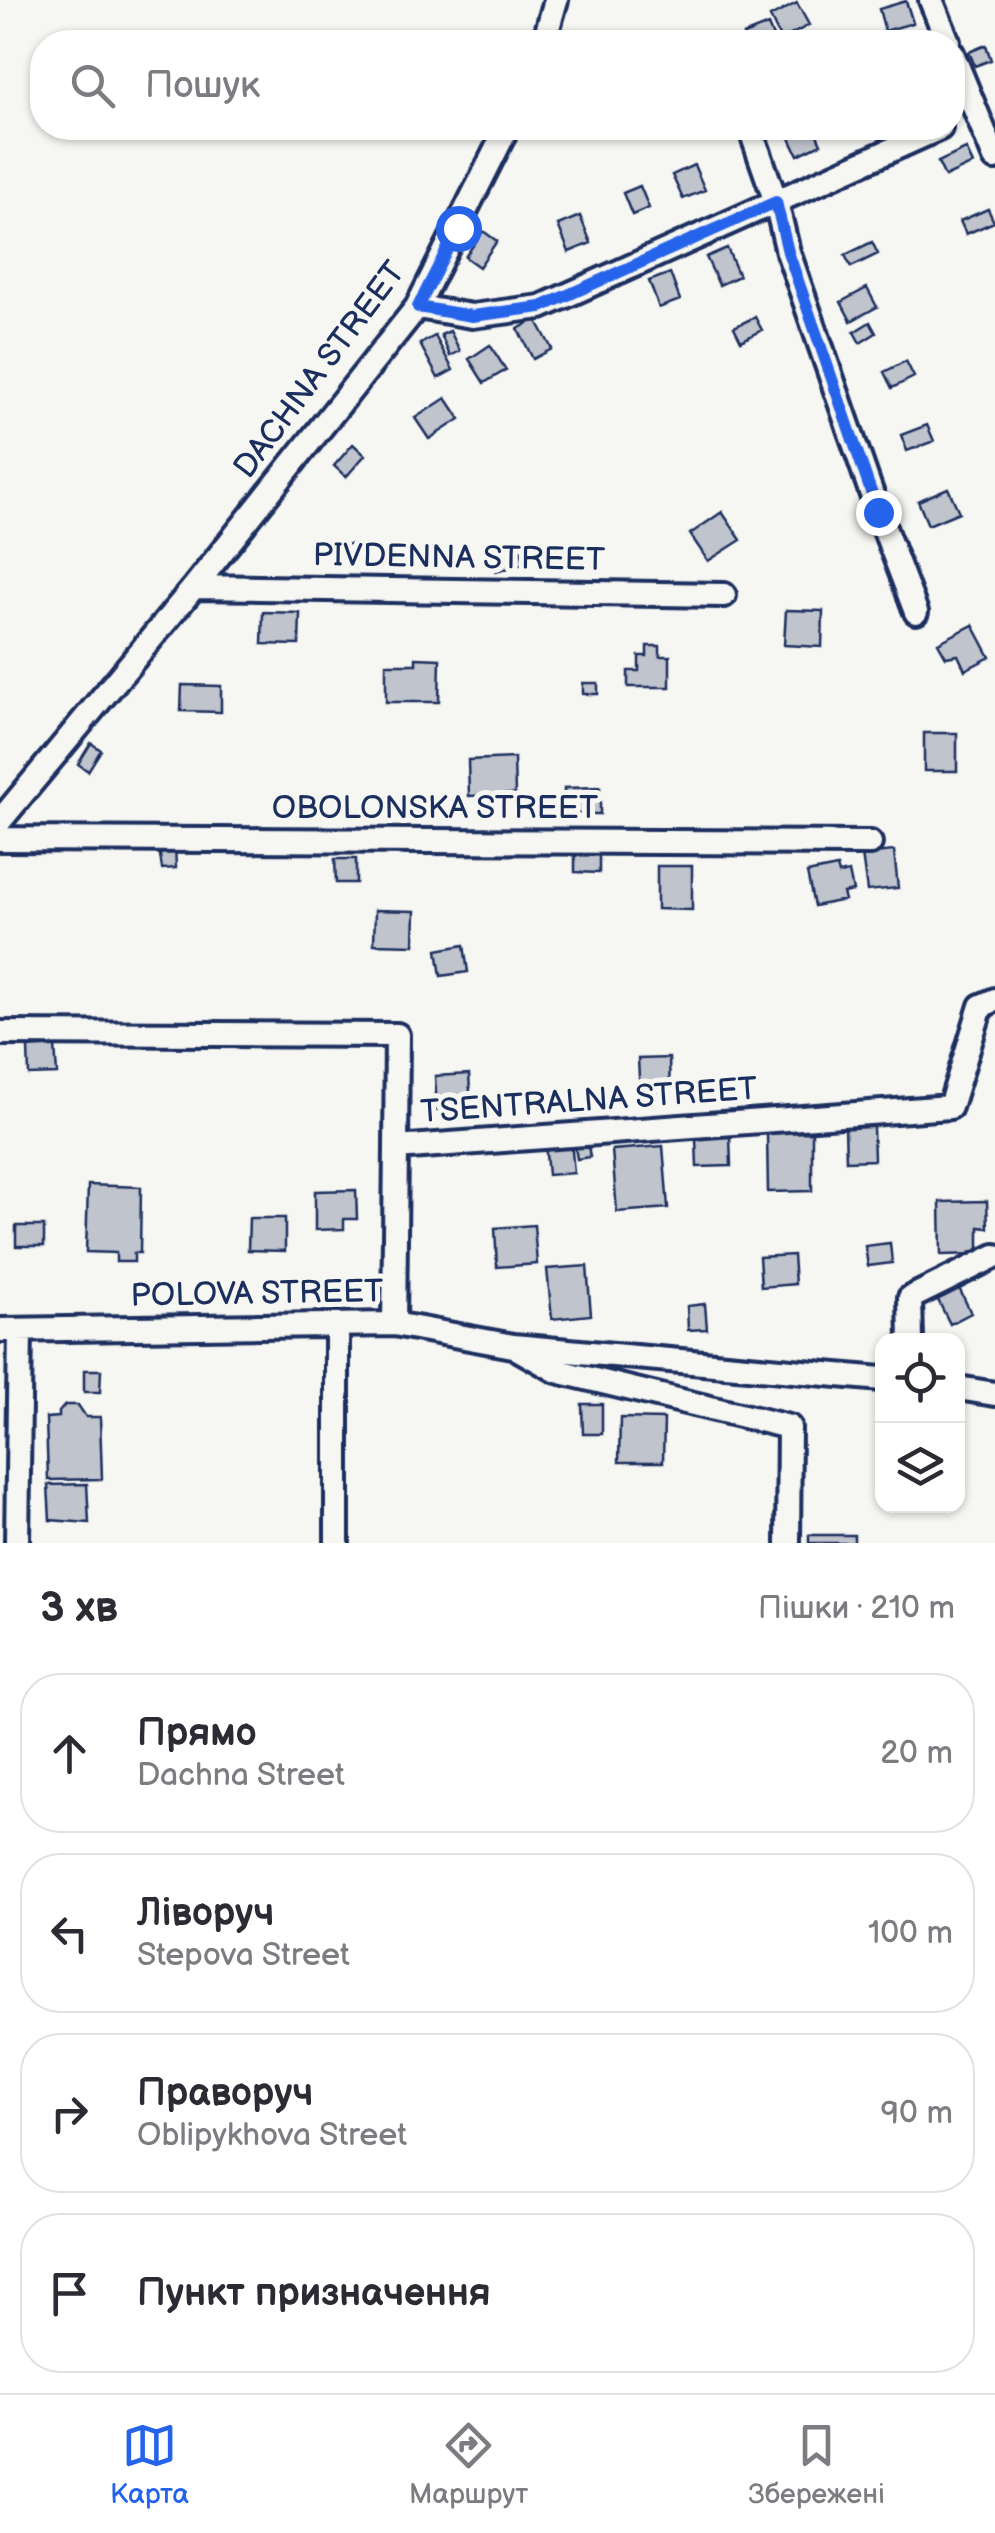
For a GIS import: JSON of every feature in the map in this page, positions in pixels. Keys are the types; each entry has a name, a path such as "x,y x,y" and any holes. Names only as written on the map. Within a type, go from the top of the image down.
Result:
{"street":[{"path":"547,30 556,0"},
{"path":"931,0 943,30"},
{"path":"965,84 995,158"},
{"path":"965,116 976,111"},
{"name":"DACHNA STREET","path":"0,821 418,307 500,140"},
{"path":"754,140 800,290 916,612"},
{"path":"418,307 472,316 541,307 913,140"},
{"name":"PIVDENNA STREET","path":"194,587 724,596"},
{"name":"OBOLONSKA STREET","path":"0,839 870,843"},
{"name":"TSENTRALNA STREET","path":"0,1033 396,1034 396,1148 950,1108 988,1003"},
{"path":"394,1324 396,1148"},
{"path":"911,1333 910,1298 995,1256"},
{"path":"337,1324 337,1543"},
{"name":"POLOVA STREET","path":"10,1330 394,1324 513,1346 875,1378"},
{"path":"10,1330 17,1543"},
{"name":"POLOVA STREET","path":"513,1346 557,1371 789,1428 788,1543"},
{"path":"965,1389 995,1394"}],"building":[{"path":"906,1 913,23 885,30 879,9"},
{"path":"797,3 809,25 800,30 776,30 770,17"},
{"path":"986,45 991,60 975,66 969,52"},
{"path":"791,140 819,140 821,144 798,155"},
{"path":"966,149 973,164 945,177 938,162"},
{"path":"694,165 705,190 683,199 672,175"},
{"path":"640,186 649,208 632,215 623,193"},
{"path":"988,209 994,222 966,234 960,221"},
{"path":"580,216 591,243 569,252 558,225"},
{"path":"483,231 497,241 479,267 465,257"},
{"path":"872,242 878,254 851,267 845,255"},
{"path":"727,248 739,276 719,285 706,257"},
{"path":"670,273 680,300 659,308 649,281"},
{"path":"867,288 877,307 851,321 841,302"},
{"path":"755,317 762,330 741,341 734,327"},
{"path":"536,319 552,349 533,359 518,329"},
{"path":"870,322 876,333 860,343 854,332"},
{"path":"450,331 460,351 450,356 441,335"},
{"path":"435,336 453,370 438,378 420,344"},
{"path":"490,345 506,370 484,383 469,359"},
{"path":"906,361 914,377 892,388 884,372"},
{"path":"446,398 460,419 429,439 415,418"},
{"path":"927,425 934,441 907,451 901,435"},
{"path":"353,444 365,455 346,477 334,466"},
{"path":"948,488 959,512 928,525 918,501"},
{"path":"722,512 741,540 708,561 690,534"},
{"path":"517,540 525,563 496,572 489,550"},
{"path":"355,544 356,561 335,562 334,545"},
{"path":"786,610 823,611 822,647 784,645"},
{"path":"263,612 300,613 299,645 262,644"},
{"path":"973,625 990,657 965,670 958,655 946,657 938,643"},
{"path":"647,646 660,646 660,656 670,656 670,687 628,687 628,671 639,671 639,656 647,656"},
{"path":"416,658 440,659 439,702 386,702 386,664 416,664"},
{"path":"583,683 598,683 598,694 583,694"},
{"path":"182,685 221,686 221,712 181,711"},
{"path":"924,733 957,733 957,771 924,771"},
{"path":"91,743 101,750 88,771 78,764"},
{"path":"514,758 515,794 469,796 468,760"},
{"path":"600,787 600,814 564,814 564,788"},
{"path":"175,846 176,868 162,869 159,848"},
{"path":"575,847 599,848 599,873 575,872"},
{"path":"894,851 898,888 867,891 862,854"},
{"path":"335,859 356,859 356,883 336,883"},
{"path":"657,866 692,866 692,910 657,909"},
{"path":"837,867 839,874 849,872 853,891 843,893 845,900 814,906 807,873"},
{"path":"375,910 415,911 414,945 374,944"},
{"path":"464,945 468,972 441,976 437,950"},
{"path":"55,1046 57,1074 29,1075 28,1048"},
{"path":"669,1058 670,1093 640,1095 638,1059"},
{"path":"469,1074 471,1109 437,1111 435,1076"},
{"path":"845,1127 873,1127 874,1160 846,1161"},
{"path":"812,1132 812,1191 768,1192 767,1133"},
{"path":"730,1136 731,1166 697,1167 696,1138"},
{"path":"587,1139 590,1157 577,1159 574,1141"},
{"path":"571,1140 574,1173 548,1175 545,1143"},
{"path":"663,1146 668,1208 617,1212 612,1150"},
{"path":"88,1185 141,1187 140,1253 134,1253 134,1262 116,1262 116,1253 86,1252"},
{"path":"356,1190 357,1219 344,1219 344,1229 315,1230 315,1191"},
{"path":"987,1201 988,1228 979,1227 979,1254 941,1255 940,1202"},
{"path":"249,1218 285,1218 285,1251 248,1250"},
{"path":"534,1225 537,1264 497,1267 495,1228"},
{"path":"16,1226 44,1226 44,1246 16,1246"},
{"path":"890,1243 892,1263 868,1266 865,1246"},
{"path":"793,1255 795,1284 761,1287 759,1257"},
{"path":"587,1266 591,1315 552,1319 547,1269"},
{"path":"959,1288 971,1313 950,1324 937,1298"},
{"path":"705,1304 707,1329 688,1330 687,1306"},
{"path":"84,1370 101,1370 100,1392 84,1392"},
{"path":"582,1404 602,1404 602,1434 583,1434"},
{"path":"65,1405 78,1405 86,1417 100,1417 102,1479 48,1480 46,1418 59,1417"},
{"path":"620,1418 664,1419 663,1462 619,1462"},
{"path":"87,1484 89,1523 50,1520 48,1485"},
{"path":"809,1535 854,1535 854,1543 809,1543"}],"route":[{"path":"458,228 418,307 472,316 541,307 776,202 788,252 878,512"}]}
